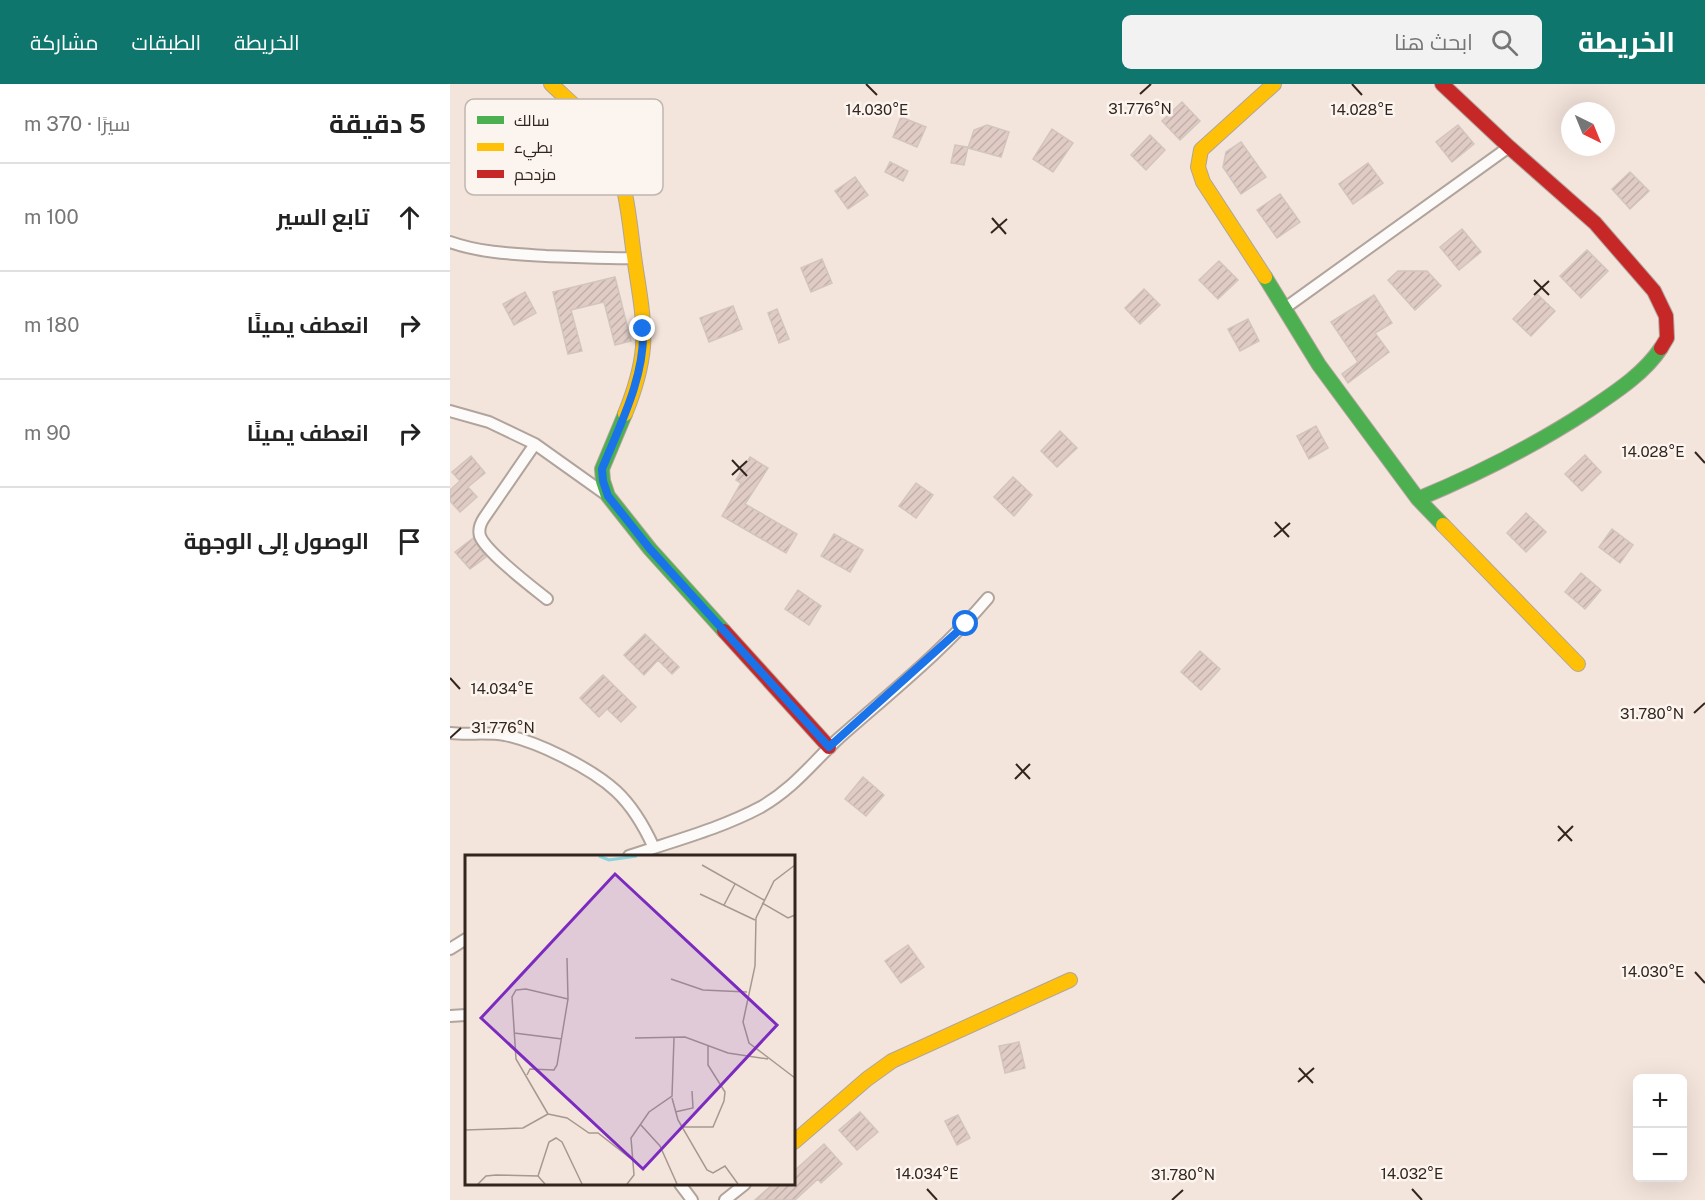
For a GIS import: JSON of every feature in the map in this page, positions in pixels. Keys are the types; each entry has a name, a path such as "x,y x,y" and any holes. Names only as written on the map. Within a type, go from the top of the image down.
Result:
{"street":[{"path":"550,84 566,99"},
{"path":"1274,84 1202,150 1198,167 1203,182 1319,365 1418,499 1578,664"},
{"path":"1418,499 1519,453 1568,424 1630,380 1654,358 1667,338 1666,316 1654,291 1595,223 1442,84"},
{"path":"1285,308 1509,147"},
{"path":"608,496 602,469 634,388 642,361 643,329 623,195"},
{"path":"450,243 489,252 525,255 634,258"},
{"path":"450,411 489,422 535,444 608,496 650,549 829,747"},
{"path":"535,444 484,518 479,530 483,542 506,565 547,599"},
{"path":"584,478 602,469"},
{"path":"632,855 727,822 759,808 786,792 804,776 829,747 966,624 988,598"},
{"path":"450,733 488,733 534,743 579,766 614,789 624,799 654,848"},
{"path":"450,949 465,940"},
{"path":"795,1141 867,1079 892,1061 1070,980"},
{"path":"450,1016 465,1015"},
{"path":"681,1185 692,1200"},
{"path":"725,1200 744,1185"}],"building":[{"path":"1182,102 1200,121 1180,140 1162,121"},
{"path":"901,117 926,127 917,147 893,137"},
{"path":"987,125 1009,132 1001,157 968,148 974,130"},
{"path":"1458,125 1474,144 1452,162 1436,142"},
{"path":"1052,129 1073,143 1053,172 1033,159"},
{"path":"1150,135 1165,150 1146,170 1131,155"},
{"path":"1241,142 1266,177 1241,194 1223,167 1226,152"},
{"path":"955,145 968,147 964,165 951,163"},
{"path":"890,162 908,171 903,181 885,172"},
{"path":"1368,163 1383,183 1353,204 1339,184"},
{"path":"1630,172 1649,191 1630,209 1612,189"},
{"path":"855,177 868,195 848,209 835,191"},
{"path":"1280,194 1300,222 1277,238 1257,210"},
{"path":"1462,229 1481,252 1459,270 1440,247"},
{"path":"1587,250 1608,271 1581,298 1560,276"},
{"path":"822,259 832,283 811,292 801,268"},
{"path":"1219,261 1238,280 1218,299 1199,280"},
{"path":"1398,271 1427,271 1441,286 1415,310 1388,280"},
{"path":"615,277 631,341 615,345 604,302 571,310 582,351 568,354 553,292"},
{"path":"1144,289 1160,305 1140,324 1125,308"},
{"path":"525,292 536,313 514,325 503,304"},
{"path":"1537,294 1555,311 1531,336 1513,319"},
{"path":"1374,295 1392,323 1375,333 1389,352 1348,383 1342,374 1358,362 1331,322"},
{"path":"733,306 742,329 709,342 700,318"},
{"path":"777,309 789,339 779,343 768,313"},
{"path":"1248,319 1259,341 1240,351 1228,329"},
{"path":"1316,426 1328,448 1309,459 1297,436"},
{"path":"1060,431 1077,448 1057,467 1041,451"},
{"path":"1585,455 1601,472 1582,491 1565,474"},
{"path":"471,456 485,473 468,487 477,497 460,512 450,501 450,490 460,481 452,472"},
{"path":"750,457 768,468 745,504 797,534 786,553 722,516 741,483 736,480"},
{"path":"1013,477 1032,495 1014,516 994,497"},
{"path":"916,483 933,495 916,518 899,506"},
{"path":"1526,513 1546,532 1526,552 1507,533"},
{"path":"1612,529 1633,545 1620,563 1599,547"},
{"path":"834,534 863,550 850,572 821,556"},
{"path":"473,538 486,557 470,569 455,552"},
{"path":"1581,573 1601,590 1585,609 1565,592"},
{"path":"798,590 821,606 809,625 785,609"},
{"path":"645,634 679,667 672,674 658,660 644,675 624,655"},
{"path":"1200,651 1220,669 1201,690 1181,672"},
{"path":"603,675 636,707 621,722 607,709 599,717 580,698"},
{"path":"863,777 884,795 866,816 845,799"},
{"path":"908,945 924,967 901,983 885,961"},
{"path":"1019,1042 1025,1068 1005,1073 999,1046"},
{"path":"860,1112 878,1132 857,1150 839,1130"},
{"path":"958,1115 970,1138 957,1145 945,1121"},
{"path":"824,1144 842,1164 821,1183 818,1179 795,1200 755,1200 772,1185 795,1185 795,1170"}],"traffic: fast":[{"path":"1265,277 1319,365 1418,499 1443,525"},
{"path":"1418,499 1462,480 1548,436 1599,404 1628,382 1661,348"},
{"path":"625,414 602,469 608,496 650,549 724,631"}],"traffic: slow":[{"path":"551,84 567,99"},
{"path":"1265,277 1203,182 1198,167 1201,150 1274,84"},
{"path":"625,195 641,301 643,335 639,373 625,414"},
{"path":"1443,525 1578,664"},
{"path":"795,1141 867,1079 892,1061 1070,980"}],"traffic: jam":[{"path":"1442,84 1595,223 1654,291 1666,316 1667,338 1661,348"},
{"path":"724,631 829,747"}],"route":[{"path":"643,329 642,361 634,388 602,469 602,478 608,496 650,549 829,747 966,624"}]}
